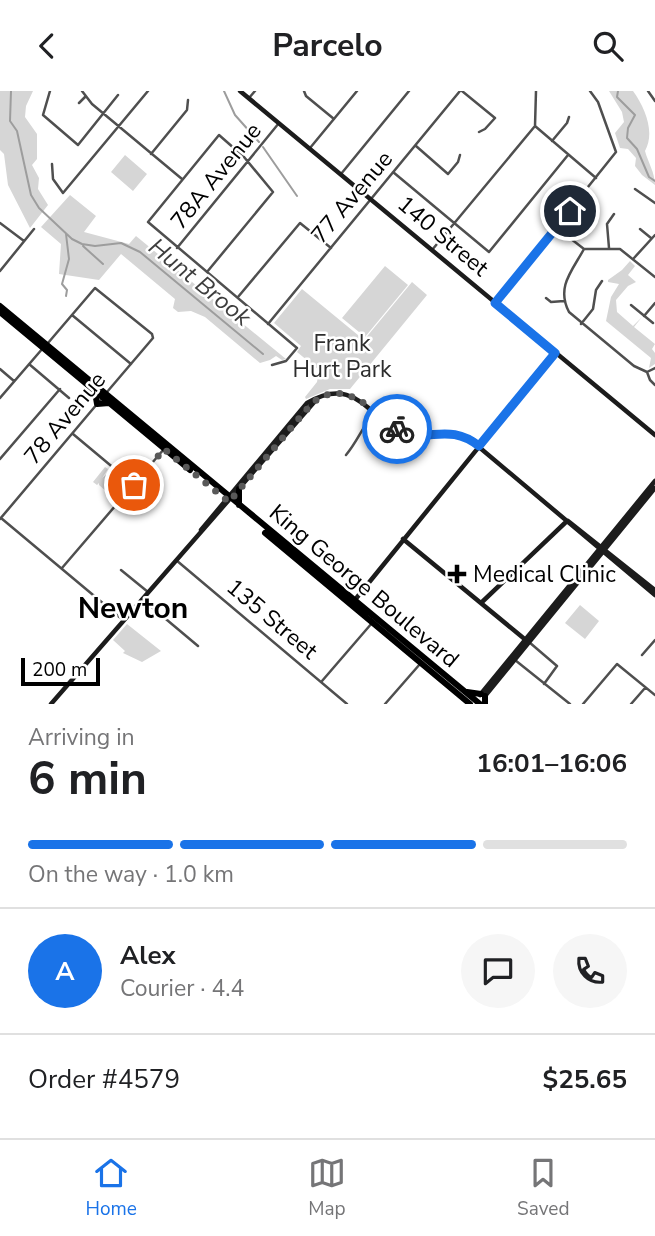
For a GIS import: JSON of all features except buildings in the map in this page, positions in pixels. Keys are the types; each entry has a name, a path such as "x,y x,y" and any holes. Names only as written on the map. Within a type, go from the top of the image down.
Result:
{"main road":[{"name":"140 Street","path":"240,91 655,435"},
{"name":"King George Boulevard","path":"0,306 95,392 104,396 164,449 400,638 423,661"},
{"name":"King George Boulevard","path":"0,312 173,450 373,622 473,702"},
{"path":"352,602 555,353"},
{"path":"95,392 97,404 109,403"},
{"path":"51,704 228,499 303,407 309,401 334,395 360,400 405,433 453,433 464,436 569,525 655,590"},
{"path":"228,499 317,399"},
{"path":"286,433 303,407"},
{"path":"603,549 655,481"},
{"path":"473,702 483,695 655,488"},
{"path":"239,489 239,505"},
{"path":"481,603 567,521"},
{"path":"403,539 527,641"},
{"path":"603,549 655,595"},
{"path":"373,622 400,638"},
{"path":"473,702 483,695 515,660 527,641"}],"street":[{"path":"50,91 43,115 78,145 118,95"},
{"path":"82,91 104,114 182,179"},
{"path":"52,164 53,179 63,193 148,91"},
{"path":"249,99 255,91"},
{"path":"309,148 357,91"},
{"path":"341,174 408,91"},
{"path":"461,91 495,118 479,132"},
{"name":"77 Avenue","path":"268,324 461,91"},
{"path":"432,250 536,126 536,91"},
{"path":"495,303 616,152 598,102 590,91"},
{"path":"648,91 655,101"},
{"path":"295,93 304,92 334,119"},
{"path":"79,103 86,97"},
{"path":"152,153 187,110 188,100"},
{"path":"552,141 569,117"},
{"name":"78A Avenue","path":"177,248 279,123"},
{"path":"536,126 596,178"},
{"path":"207,272 272,192 248,162 219,135 148,222 177,248 297,348 286,361 272,365"},
{"path":"416,146 448,174 460,155"},
{"path":"393,172 489,252 568,155"},
{"path":"635,190 655,203"},
{"path":"609,248 607,225 614,214"},
{"path":"0,223 24,241"},
{"path":"238,298 300,223 331,248"},
{"path":"557,227 584,249 620,249 655,278"},
{"path":"0,271 34,229"},
{"path":"640,229 651,238"},
{"path":"633,259 655,235"},
{"path":"584,249 566,279 564,301 569,312 637,369 647,372 655,368"},
{"path":"581,324 593,309 596,290 602,281"},
{"name":"78 Avenue","path":"0,519 153,336 94,288 71,315"},
{"path":"546,298 551,302 564,301"},
{"path":"644,316 655,303"},
{"path":"631,305 653,323"},
{"path":"0,398 71,315 131,364"},
{"path":"29,364 69,398"},
{"path":"0,369 14,381"},
{"path":"647,372 655,385"},
{"path":"0,459 60,389"},
{"path":"346,455 356,443 360,430 375,412"},
{"path":"73,434 134,485"},
{"path":"62,568 164,449 173,450"},
{"path":"0,519 124,620"},
{"name":"135 Street","path":"176,560 347,704"},
{"path":"121,570 148,592"},
{"path":"142,599 198,646"},
{"path":"322,681 373,622"},
{"path":"642,655 655,640"},
{"path":"527,641 557,666 544,684"},
{"path":"515,660 570,704"},
{"path":"386,704 423,661"},
{"path":"583,704 617,664 655,695"},
{"path":"631,704 645,687"}],"green space":[{"path":"0,91 33,91 26,106 25,117 37,134 37,159 32,165 39,178 38,189 48,205 30,228 8,185 4,154 0,150"},
{"path":"609,91 633,91 642,105 649,129 645,151 655,185 635,166 636,158 628,149 620,148 615,133 624,122 622,112"},
{"path":"125,155 147,174 133,191 111,172"},
{"path":"70,195 96,216 84,232 129,244 136,236 286,359 282,360 276,356 260,363 205,317 191,311 178,312 173,308 175,299 121,254 99,280 59,274 61,244 41,227"},
{"path":"630,261 635,266 628,275 636,282 628,286 616,300 617,312 633,326 642,317 634,327 655,344 652,349 655,353 655,364 649,368 651,358 606,321 611,297 619,284 608,280"},
{"path":"385,266 408,285 365,337 342,318"},
{"name":"Frank Hurt Park","path":"412,282 427,295 350,389 330,389 306,399 317,382 319,370 297,352 301,346 274,323 302,289 364,340"},
{"path":"105,467 108,469 102,478 109,472 124,484 114,498 99,483 97,485 93,482"},
{"path":"580,605 599,621 585,639 565,623"},
{"path":"127,624 161,651 142,662 123,653 125,651 113,640"}],"waterway":[{"name":"Hunt Brook","path":"11,91 10,121 17,131 31,195 39,208 72,239 82,244 95,246 121,243 140,252 263,354"},
{"path":"224,91 235,115 259,142"},
{"path":"618,91 617,97 635,115 628,128 627,138 637,149 649,177 655,181"},
{"path":"263,147 297,196"},
{"path":"66,234 69,259 62,284 67,290 66,296"},
{"path":"83,246 103,264"}],"way so far":[{"path":"134,485 164,449 229,502 306,410 317,399 328,395 338,394 358,399 397,429"}],"place":[{"name":"Medical Clinic","path":"457,574"}],"district":[{"name":"Newton","path":"133,608"}],"route":[{"path":"397,429 414,435 453,433 464,436 479,446 552,357 555,353 495,303 570,211"}]}
